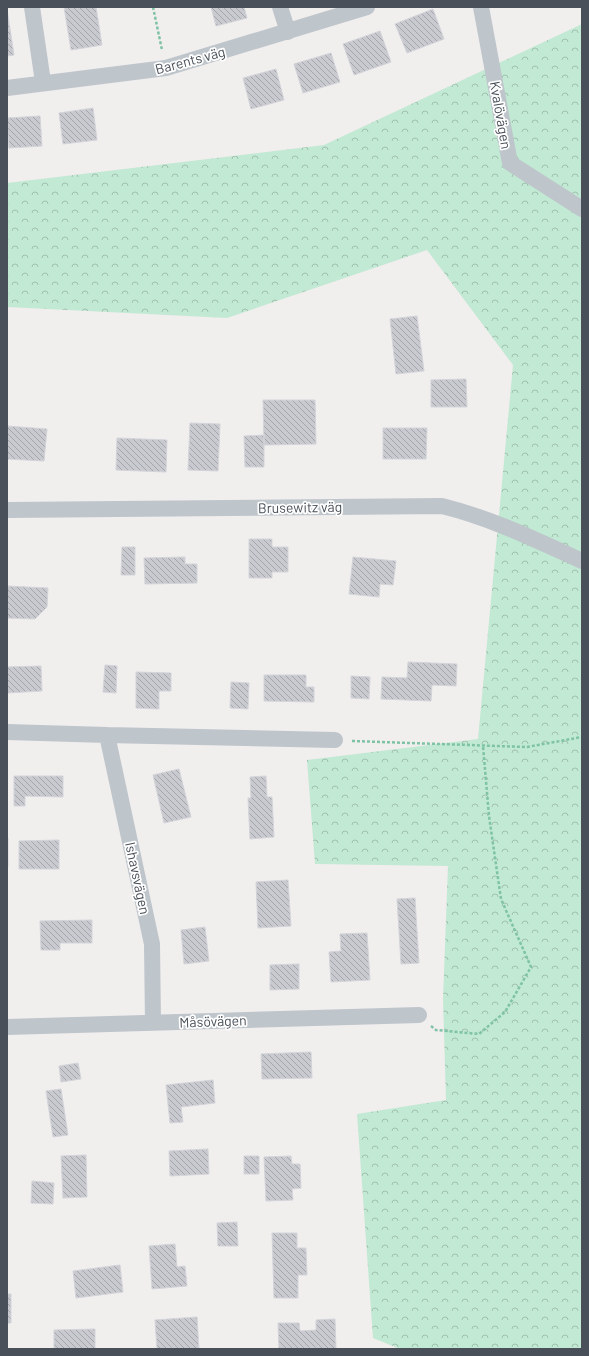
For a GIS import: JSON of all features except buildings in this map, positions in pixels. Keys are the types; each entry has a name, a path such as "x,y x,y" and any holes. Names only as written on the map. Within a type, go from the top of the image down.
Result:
{"street":[{"path":"32,7 43,82"},
{"path":"280,7 288,32"},
{"name":"Barents väg","path":"7,88 43,82 166,68 367,7"},
{"name":"Kvalövägen","path":"481,7 510,163 582,209"},
{"name":"Brusewitz väg","path":"7,510 442,506 463,511 505,526 582,561"},
{"path":"7,732 335,740"},
{"name":"Ishavsvägen","path":"107,735 152,944 153,1023"},
{"name":"Måsövägen","path":"7,1027 419,1014"}],"path":[{"path":"153,7 166,68"},
{"path":"335,740 527,748 582,736"},
{"path":"419,1014 436,1030 479,1034 505,1012 531,967 501,899 489,816 483,746"}],"green space":[{"path":"582,24 582,1349 400,1349 373,1338 357,1114 446,1100 443,999 448,866 315,864 307,760 478,739 513,365 427,250 227,318 7,307 7,183 324,145"}]}
